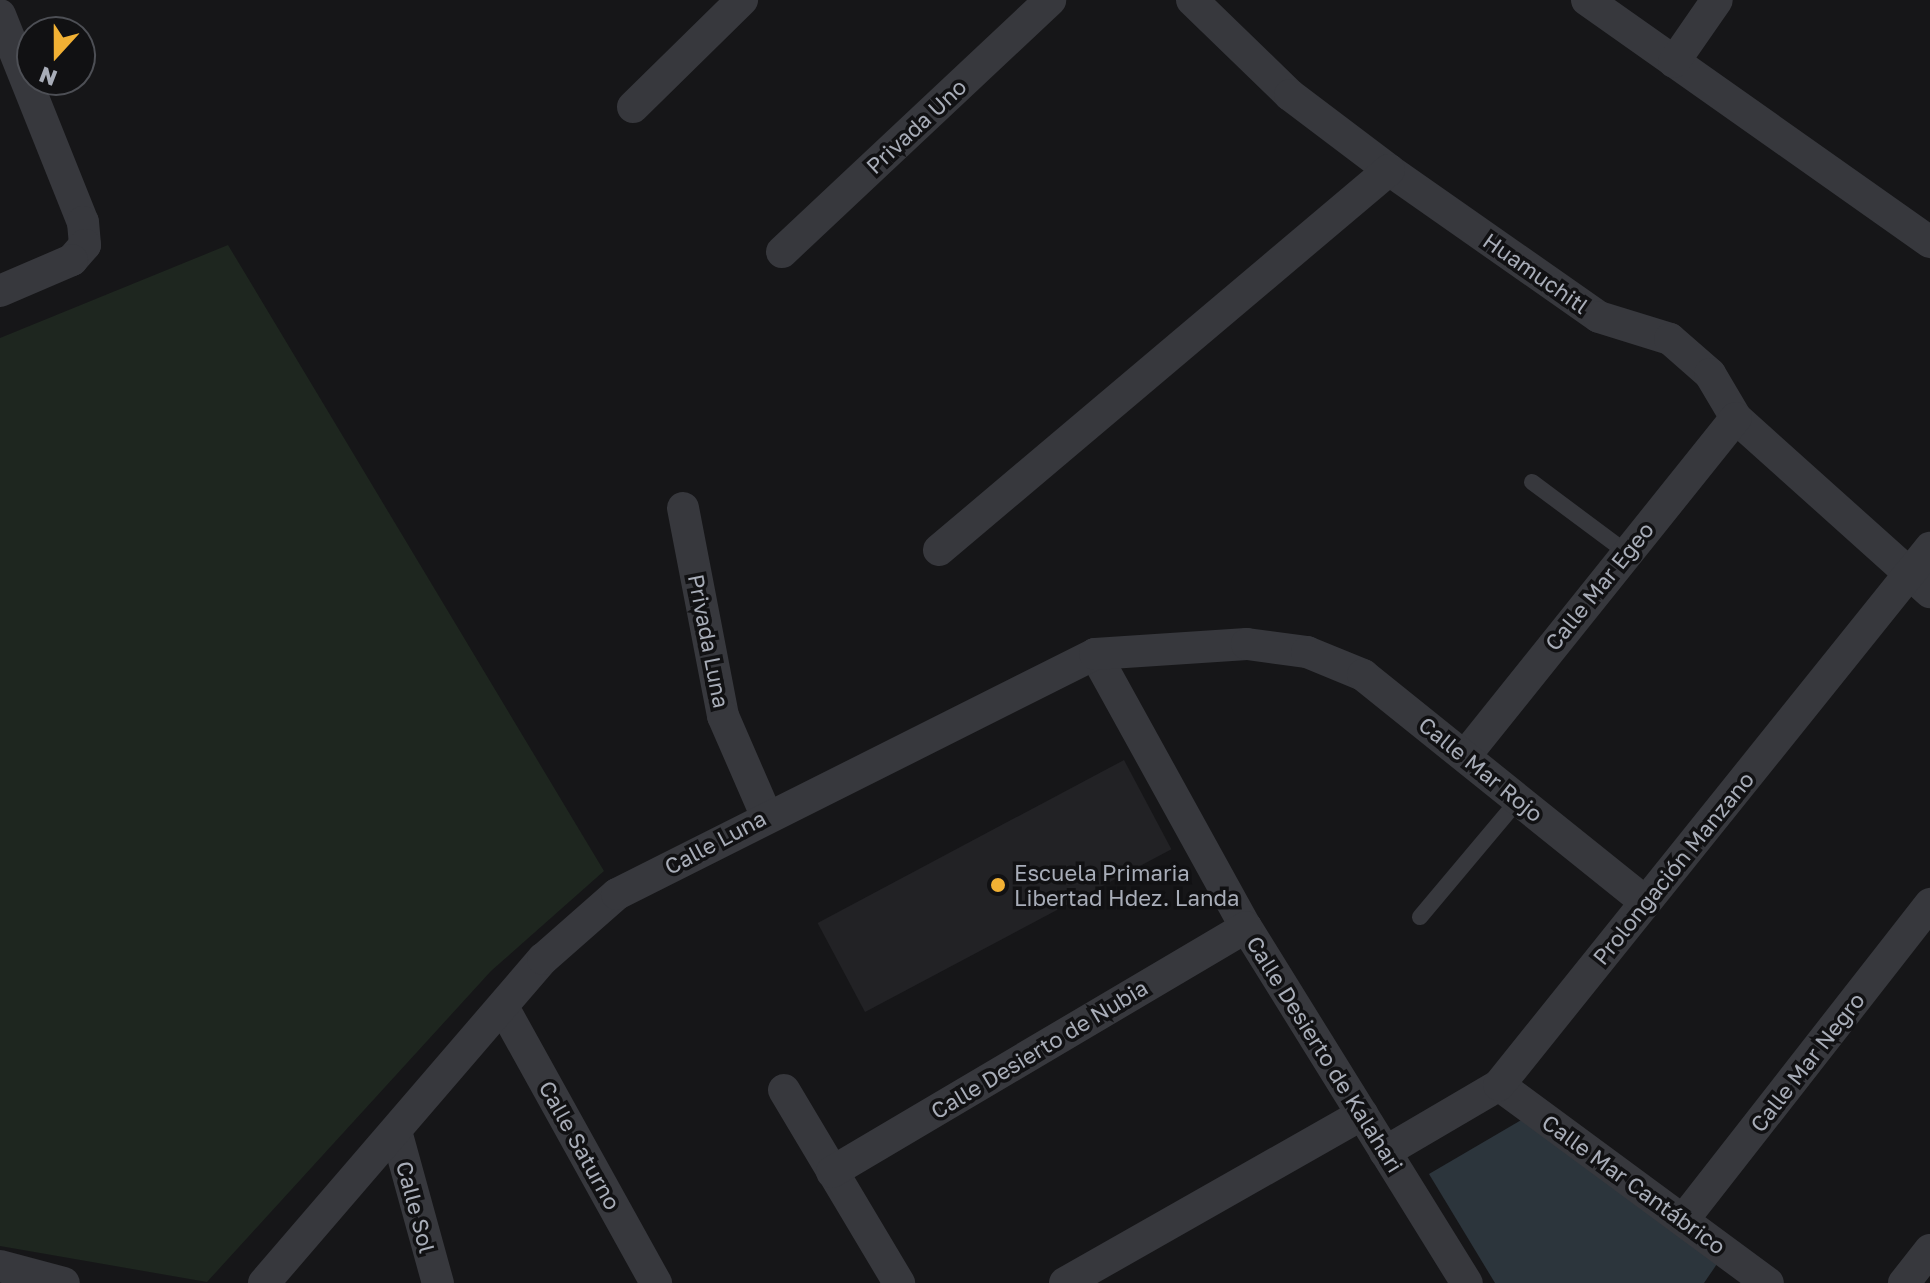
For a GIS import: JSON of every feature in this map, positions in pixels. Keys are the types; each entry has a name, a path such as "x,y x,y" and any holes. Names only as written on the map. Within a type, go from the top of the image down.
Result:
{"street":[{"path":"633,107 742,0"},
{"name":"Privada Uno","path":"782,252 1050,0"},
{"name":"Huamuchitl","path":"1192,0 1290,95 1389,170 1599,317 1670,339 1710,374 1736,418 1919,584"},
{"path":"1587,0 1930,242"},
{"path":"1674,62 1717,0"},
{"path":"0,15 83,222 85,245 72,260 0,291"},
{"path":"939,550 1389,170"},
{"name":"Calle Mar Egeo","path":"1465,756 1736,418"},
{"name":"Privada Luna","path":"683,508 723,716 766,815"},
{"name":"Prolongación Manzano","path":"1385,1152 1499,1085 1645,902 1919,584 1930,548"},
{"name":"Calle Luna","path":"264,1283 543,959 617,894 766,815 1095,654 1247,644 1307,652"},
{"name":"Calle Mar Rojo","path":"1307,652 1363,675 1645,902"},
{"name":"Calle Desierto de Kalahari","path":"1095,654 1246,927 1467,1283"},
{"name":"Calle Mar Negro","path":"1684,1219 1930,904"},
{"name":"Calle Desierto de Nubia","path":"832,1172 1246,927"},
{"name":"Calle Saturno","path":"503,1007 656,1283"},
{"name":"Calle Mar Cantábrico","path":"1499,1085 1768,1283"},
{"path":"784,1090 899,1283"},
{"path":"1065,1283 1362,1114"},
{"name":"Calle Sol","path":"396,1131 438,1283"},
{"path":"1904,1283 1930,1250"},
{"path":"0,1266 64,1283"}],"lane":[{"path":"1532,482 1626,552"},
{"path":"1420,917 1519,799"}],"shaded area":[{"path":"228,245 604,871 491,971 207,1282 0,1246 0,338"},
{"name":"Escuela Primaria Libertad Hdez. Landa","path":"1124,760 1171,849 865,1012 818,923"},
{"path":"1528,1116 1719,1261 1704,1283 1495,1283 1429,1174"}],"place":[{"name":"Escuela Primaria Libertad Hdez. Landa","path":"998,885"}]}
